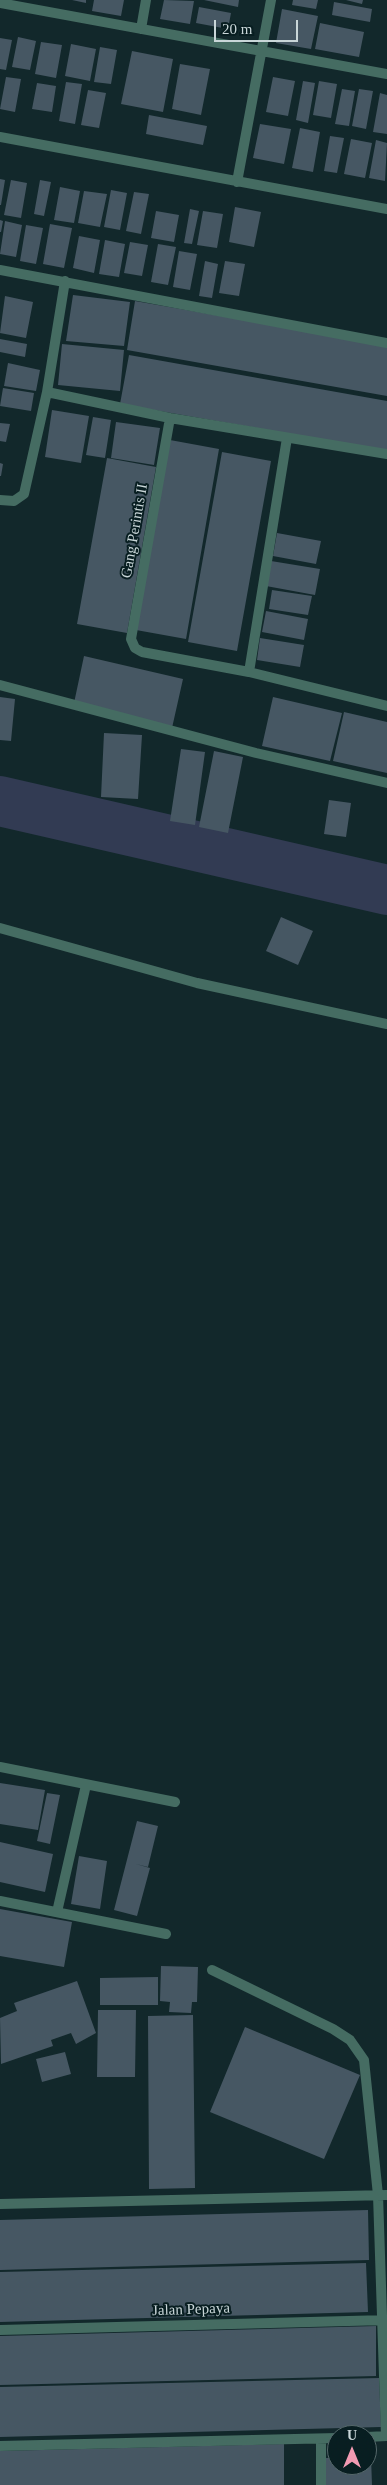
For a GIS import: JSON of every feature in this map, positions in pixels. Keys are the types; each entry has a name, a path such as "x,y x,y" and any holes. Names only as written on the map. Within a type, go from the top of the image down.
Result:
{"street":[{"path":"49,11 50,0"},
{"path":"141,29 146,0"},
{"path":"237,182 271,0"},
{"path":"0,3 387,74"},
{"path":"0,138 387,209"},
{"path":"0,270 387,343"},
{"path":"0,500 14,501 24,494 47,392 65,282"},
{"path":"47,392 170,418 387,454"},
{"name":"Gang Perintis II","path":"170,418 131,639 134,648 142,652 249,672"},
{"path":"287,438 249,672 387,706"},
{"path":"0,685 256,753 387,783"},
{"path":"0,928 197,982 387,1024"},
{"path":"0,1768 175,1802"},
{"path":"57,1912 86,1785"},
{"path":"0,1901 166,1934"},
{"path":"212,1970 333,2029 350,2040 364,2060 382,2195 386,2436"},
{"path":"0,2204 382,2195"},
{"name":"Jalan Pepaya","path":"0,2330 385,2320"},
{"path":"320,2439 322,2485"},
{"path":"0,2446 327,2439"}],"building":[{"path":"72,0 86,0 86,3"},
{"path":"94,0 124,0 121,16 92,11"},
{"path":"164,0 194,1 190,24 160,19"},
{"path":"204,0 239,0 238,7"},
{"path":"293,0 318,0 316,9 292,5"},
{"path":"346,0 363,0 362,4"},
{"path":"334,2 372,9 370,22 332,15"},
{"path":"199,7 231,13 228,29 196,23"},
{"path":"282,9 318,16 311,49 276,43"},
{"path":"320,23 364,32 359,57 315,49"},
{"path":"18,37 36,41 30,70 12,67"},
{"path":"0,38 12,40 6,70 0,69"},
{"path":"41,42 62,45 56,78 35,74"},
{"path":"71,44 96,49 90,81 65,76"},
{"path":"100,47 117,50 111,84 94,82"},
{"path":"132,51 173,59 163,112 121,104"},
{"path":"180,64 210,69 201,115 172,109"},
{"path":"6,77 21,79 15,112 0,109"},
{"path":"273,77 295,81 288,116 266,112"},
{"path":"303,81 315,83 308,123 296,120"},
{"path":"319,81 337,84 331,118 313,115"},
{"path":"66,82 82,84 75,124 59,121"},
{"path":"37,83 56,86 52,112 32,109"},
{"path":"342,89 355,91 349,126 335,124"},
{"path":"359,89 373,91 366,129 352,126"},
{"path":"88,90 106,93 99,128 81,125"},
{"path":"380,93 387,95 387,134 373,132"},
{"path":"149,115 207,126 203,145 146,134"},
{"path":"260,124 291,129 284,164 253,158"},
{"path":"300,128 320,132 313,172 292,168"},
{"path":"330,136 344,138 337,173 324,171"},
{"path":"351,139 372,143 365,178 344,174"},
{"path":"376,140 387,143 385,181 369,178"},
{"path":"0,179 5,180 1,205 0,205"},
{"path":"11,180 27,183 21,218 4,215"},
{"path":"40,180 51,182 44,216 34,214"},
{"path":"60,187 80,191 74,223 54,220"},
{"path":"111,190 127,193 120,230 104,227"},
{"path":"84,191 107,194 100,227 78,223"},
{"path":"134,192 149,194 141,234 126,231"},
{"path":"235,207 261,212 254,247 229,242"},
{"path":"190,209 199,211 192,244 184,243"},
{"path":"156,211 179,215 174,242 151,238"},
{"path":"203,211 223,214 217,248 197,245"},
{"path":"0,220 3,221 1,232 0,232"},
{"path":"5,221 22,225 16,257 0,254"},
{"path":"50,224 72,228 64,268 43,264"},
{"path":"26,225 43,228 36,264 20,261"},
{"path":"79,236 100,240 94,273 73,268"},
{"path":"105,240 125,244 119,277 99,274"},
{"path":"130,242 148,245 142,276 124,273"},
{"path":"158,244 176,247 168,285 151,282"},
{"path":"179,251 197,254 190,290 173,287"},
{"path":"205,261 218,264 212,298 199,296"},
{"path":"225,261 245,264 239,296 219,293"},
{"path":"73,295 130,302 124,346 66,341"},
{"path":"5,296 33,302 26,338 0,333"},
{"path":"135,301 387,345 387,396 127,350"},
{"path":"0,339 27,344 25,357 0,352"},
{"path":"62,344 124,350 120,391 58,385"},
{"path":"129,355 387,401 387,451 120,404"},
{"path":"8,363 40,370 36,391 4,386"},
{"path":"3,388 34,393 31,411 0,406"},
{"path":"52,410 89,416 81,463 45,457"},
{"path":"93,417 111,420 105,458 86,455"},
{"path":"116,422 160,428 154,465 111,458"},
{"path":"0,423 10,424 6,442 0,441"},
{"path":"170,440 219,449 186,639 136,630"},
{"path":"222,452 271,461 237,651 188,642"},
{"path":"107,458 156,467 127,633 77,624"},
{"path":"0,463 3,464 1,476 0,476"},
{"path":"277,533 321,541 316,564 273,556"},
{"path":"271,561 320,569 315,595 266,586"},
{"path":"272,590 312,596 308,615 269,609"},
{"path":"266,611 308,619 304,640 262,632"},
{"path":"260,638 304,645 300,667 257,660"},
{"path":"84,656 183,679 172,728 74,703"},
{"path":"0,697 15,699 11,741 0,740"},
{"path":"273,697 342,713 330,761 262,746"},
{"path":"344,712 387,722 387,773 333,761"},
{"path":"104,733 142,735 138,799 101,797"},
{"path":"181,749 205,752 195,825 170,821"},
{"path":"214,751 243,757 228,833 199,827"},
{"path":"329,800 351,803 346,837 324,834"},
{"path":"281,917 313,931 298,965 266,951"},
{"path":"0,1783 45,1790 38,1830 0,1824"},
{"path":"47,1793 60,1795 50,1844 37,1841"},
{"path":"137,1821 158,1826 148,1867 136,1864 150,1868 137,1916 114,1910"},
{"path":"0,1842 53,1854 45,1892 0,1882"},
{"path":"79,1856 107,1861 100,1909 71,1904"},
{"path":"0,1909 72,1922 64,1967 0,1956"},
{"path":"161,1966 198,1967 197,2002 192,2002 191,2013 169,2012 170,2002 160,2001"},
{"path":"158,1977 158,2005 100,2005 100,1978"},
{"path":"77,1981 96,2033 76,2044 71,2033 51,2040 53,2046 1,2064 0,2018 17,2011 14,2003"},
{"path":"98,2010 136,2010 135,2077 97,2077"},
{"path":"193,2015 195,2188 149,2189 148,2016"},
{"path":"245,2027 360,2075 324,2159 210,2112"},
{"path":"65,2052 71,2074 42,2082 36,2059"},
{"path":"368,2210 369,2260 0,2270 0,2220"},
{"path":"366,2263 368,2312 0,2322 0,2272"},
{"path":"376,2326 376,2376 0,2385 0,2336"},
{"path":"379,2378 381,2427 377,2427 377,2425 327,2425 327,2428 0,2437 0,2387"},
{"path":"284,2444 284,2485 0,2485 0,2451"},
{"path":"325,2458 327,2458 327,2475 372,2475 372,2485 326,2485"}],"waterway":[{"path":"0,801 387,890"}]}
